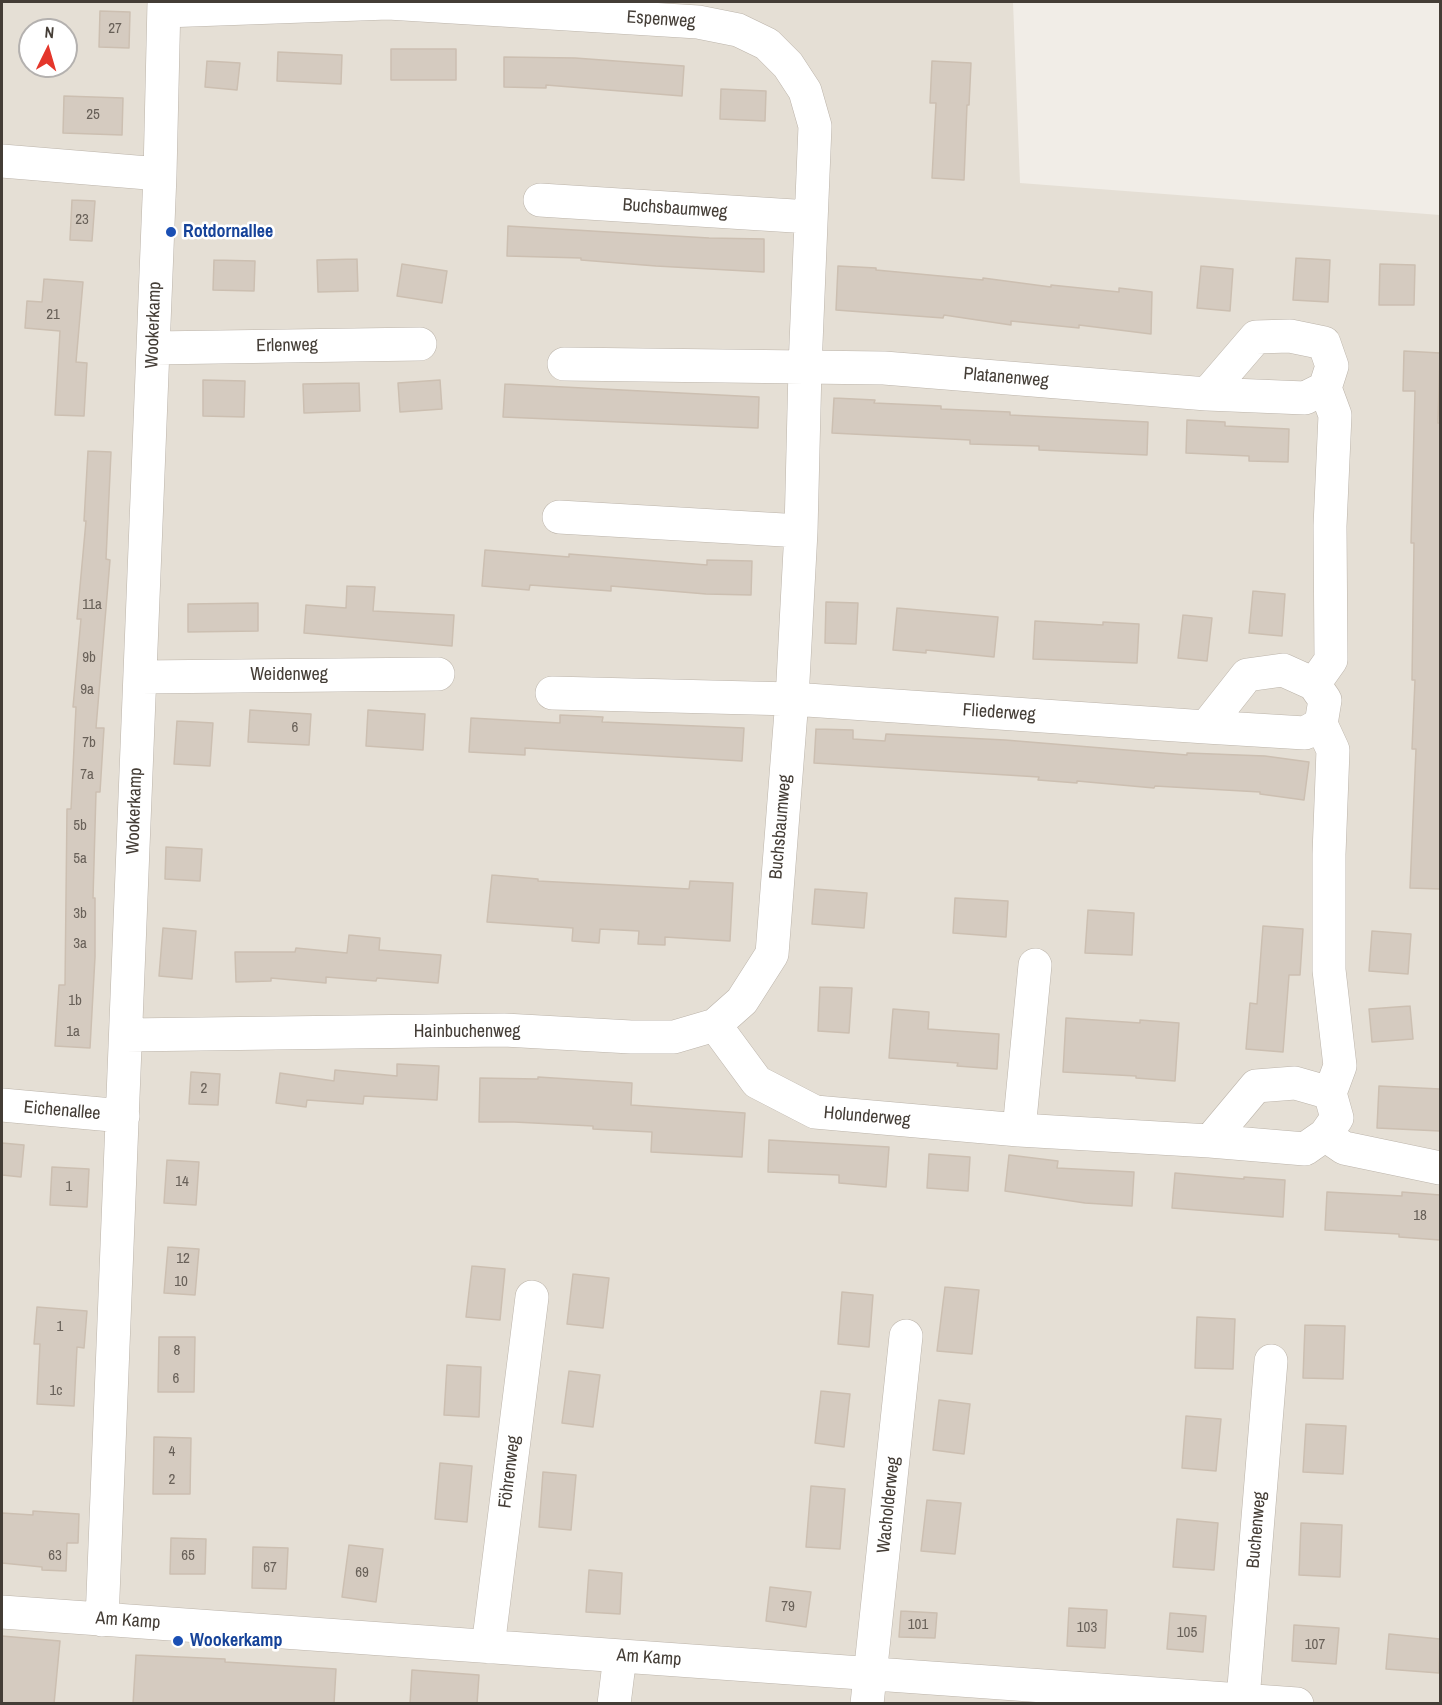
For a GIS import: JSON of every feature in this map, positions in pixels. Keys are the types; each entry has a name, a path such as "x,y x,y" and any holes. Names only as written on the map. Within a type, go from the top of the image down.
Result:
{"street":[{"name":"Espenweg","path":"164,6 388,3 698,22 738,30 767,44 788,66 805,91 815,126 813,164"},
{"name":"Wookerkamp","path":"102,1620 141,676 164,6"},
{"path":"2,161 160,174"},
{"name":"Buchsbaumweg","path":"772,954 792,699 801,531 813,164"},
{"name":"Buchsbaumweg","path":"540,200 810,217"},
{"path":"1207,394 1256,338 1290,336 1324,344 1332,366 1325,388 1335,415 1330,526 1331,660 1314,684"},
{"name":"Erlenweg","path":"153,348 420,344"},
{"path":"564,364 805,368"},
{"name":"Platanenweg","path":"805,368 884,368 1207,394 1305,398 1325,388"},
{"path":"560,517 801,531"},
{"path":"1206,727 1247,675 1282,670 1314,684 1325,700 1321,724 1333,750 1329,854 1329,970 1341,1066 1330,1093 1337,1118 1325,1135 1344,1148 1440,1168"},
{"name":"Weidenweg","path":"141,676 438,674"},
{"path":"552,693 792,699"},
{"name":"Fliederweg","path":"792,699 1305,733 1321,724"},
{"name":"Hainbuchenweg","path":"126,1035 504,1030 631,1037 674,1036 715,1025 742,1000 772,954"},
{"path":"1020,1130 1035,965"},
{"name":"Holunderweg","path":"715,1025 757,1082 815,1112 1020,1130 1305,1149 1325,1135"},
{"path":"1210,1141 1256,1086 1295,1083 1330,1093"},
{"name":"Eichenallee","path":"2,1105 123,1116"},
{"name":"Föhrenweg","path":"488,1647 532,1297"},
{"name":"Wacholderweg","path":"869,1689 906,1336"},
{"name":"Buchenweg","path":"1243,1700 1271,1360"},
{"name":"Am Kamp","path":"2,1612 620,1656 869,1689 1284,1703"},
{"path":"614,1704 620,1656"}],"shaded area":[{"path":"2,2 1013,2 1020,183 1440,215 1440,1703 2,1704"}],"building":[{"path":"100,11 130,12 129,48 99,47"},
{"path":"391,49 456,49 456,80 391,80"},
{"path":"278,52 342,55 341,84 277,81"},
{"path":"504,57 575,58 684,66 682,96 546,85 546,88 504,87"},
{"path":"207,61 240,63 237,90 205,87"},
{"path":"932,61 971,63 964,180 932,178 936,103 930,103"},
{"path":"721,89 766,91 765,121 720,119"},
{"path":"64,96 123,98 122,135 63,133"},
{"path":"72,200 95,201 92,241 70,240"},
{"path":"508,226 764,239 764,272 656,266 581,260 581,258 507,256"},
{"path":"1296,258 1330,260 1328,302 1293,300"},
{"path":"357,259 358,291 318,292 317,260"},
{"path":"214,260 255,261 254,291 213,290"},
{"path":"402,264 447,271 442,303 397,296"},
{"path":"1380,264 1415,265 1414,305 1379,305"},
{"path":"838,266 983,280 983,278 1051,287 1051,285 1119,292 1119,288 1152,292 1151,334 1079,325 1079,328 1011,321 1011,325 944,315 943,318 836,310"},
{"path":"1201,266 1233,269 1230,311 1197,308"},
{"path":"44,279 83,282 76,362 87,363 84,416 55,415 60,331 25,328 27,301 42,302"},
{"path":"1404,351 1440,353 1438,423 1440,423 1440,889 1410,888 1416,749 1412,749 1415,680 1412,680 1414,543 1411,543 1415,391 1403,391"},
{"path":"203,380 245,381 244,417 203,416"},
{"path":"440,380 442,409 400,412 398,383"},
{"path":"359,383 360,411 304,413 303,384"},
{"path":"505,384 759,397 758,428 503,417"},
{"path":"834,398 875,400 874,403 941,406 941,409 1010,412 1010,415 1148,422 1147,455 1039,450 1039,446 970,444 970,440 832,433"},
{"path":"1187,420 1225,422 1225,426 1289,429 1288,462 1249,461 1249,456 1186,453"},
{"path":"88,451 111,452 106,559 110,560 96,728 104,728 100,792 96,792 93,898 95,898 95,957 90,1048 55,1046 59,985 65,985 67,809 71,809 76,707 73,707 81,619 77,619 86,521 84,521"},
{"path":"485,550 707,565 707,560 752,561 751,595 706,594 611,586 611,591 530,585 529,590 482,586"},
{"path":"347,586 375,587 373,611 454,615 452,646 304,633 306,605 346,608"},
{"path":"1253,591 1285,594 1282,636 1249,633"},
{"path":"826,602 858,603 856,644 825,643"},
{"path":"258,603 258,631 188,632 188,604"},
{"path":"897,608 998,617 994,657 926,650 926,653 893,650"},
{"path":"1183,615 1212,618 1207,661 1178,658"},
{"path":"1035,621 1103,625 1103,622 1139,624 1137,663 1033,659"},
{"path":"250,710 311,714 309,745 248,742"},
{"path":"368,710 425,714 423,750 366,746"},
{"path":"560,715 603,717 602,722 744,728 742,761 525,748 525,755 469,752 471,718 560,723"},
{"path":"177,721 213,723 210,766 174,764"},
{"path":"816,729 853,730 853,739 885,741 886,734 1005,740 1187,755 1187,753 1265,756 1309,762 1304,800 1260,794 1260,792 1155,786 1154,788 1077,781 1077,783 1038,780 1039,777 814,763"},
{"path":"166,847 202,849 200,881 165,879"},
{"path":"492,875 538,879 538,881 689,889 690,881 733,883 730,941 665,937 665,945 638,944 639,931 600,929 599,943 572,941 573,928 487,922"},
{"path":"815,889 867,893 864,928 812,924"},
{"path":"955,898 1008,901 1006,937 953,933"},
{"path":"1088,910 1134,913 1132,955 1085,953"},
{"path":"1263,926 1303,929 1300,975 1289,975 1283,1052 1246,1049 1250,1003 1257,1004"},
{"path":"163,928 196,931 192,979 159,976"},
{"path":"1372,931 1411,934 1408,974 1369,971"},
{"path":"349,935 380,938 379,950 441,955 438,983 326,977 326,983 271,978 271,981 236,982 235,952 295,952 296,948 347,953"},
{"path":"820,987 852,988 849,1033 818,1031"},
{"path":"1410,1006 1413,1039 1372,1042 1369,1009"},
{"path":"893,1009 929,1012 928,1029 999,1034 997,1069 957,1066 958,1063 889,1058"},
{"path":"1066,1018 1179,1023 1175,1081 1136,1078 1136,1076 1063,1072"},
{"path":"397,1064 439,1066 437,1100 364,1096 363,1104 307,1100 306,1107 276,1103 280,1073 334,1081 335,1070 397,1076"},
{"path":"191,1072 220,1074 218,1105 189,1104"},
{"path":"538,1077 632,1083 631,1105 745,1113 742,1157 651,1152 652,1132 593,1129 593,1126 479,1122 480,1078 538,1079"},
{"path":"1379,1086 1440,1089 1440,1131 1377,1128"},
{"path":"769,1140 889,1147 886,1187 839,1183 839,1175 768,1172"},
{"path":"2,1143 24,1145 21,1177 2,1175"},
{"path":"929,1154 970,1157 968,1191 927,1188"},
{"path":"1009,1155 1058,1161 1057,1168 1134,1172 1132,1206 1085,1203 1005,1191"},
{"path":"167,1160 199,1162 196,1205 164,1203"},
{"path":"52,1167 89,1169 87,1207 50,1205"},
{"path":"1175,1173 1285,1180 1283,1217 1172,1208"},
{"path":"1327,1192 1402,1196 1402,1192 1440,1195 1440,1240 1399,1237 1399,1234 1325,1230"},
{"path":"168,1247 199,1249 195,1295 164,1293"},
{"path":"472,1266 505,1269 500,1320 466,1317"},
{"path":"573,1274 609,1278 603,1328 567,1324"},
{"path":"945,1287 979,1290 972,1354 937,1351"},
{"path":"842,1292 873,1295 869,1347 838,1344"},
{"path":"37,1307 87,1311 84,1348 77,1347 74,1406 37,1404 40,1344 34,1344"},
{"path":"1197,1317 1235,1319 1233,1369 1195,1368"},
{"path":"1305,1325 1345,1326 1343,1379 1303,1378"},
{"path":"159,1337 195,1337 194,1392 158,1392"},
{"path":"447,1365 481,1367 479,1417 444,1415"},
{"path":"569,1371 600,1375 593,1427 562,1423"},
{"path":"821,1391 850,1394 844,1447 815,1443"},
{"path":"939,1400 970,1404 964,1454 933,1450"},
{"path":"1186,1416 1221,1419 1216,1471 1182,1468"},
{"path":"1306,1424 1346,1426 1343,1474 1303,1472"},
{"path":"154,1437 191,1438 190,1494 153,1494"},
{"path":"440,1463 472,1466 467,1522 435,1519"},
{"path":"543,1472 576,1475 571,1530 539,1527"},
{"path":"811,1486 845,1489 840,1549 806,1547"},
{"path":"927,1500 961,1503 955,1554 921,1551"},
{"path":"33,1511 79,1514 78,1543 67,1543 66,1571 42,1570 42,1567 2,1563 2,1513 33,1515"},
{"path":"1177,1519 1218,1523 1214,1570 1173,1567"},
{"path":"1301,1523 1342,1525 1340,1577 1299,1575"},
{"path":"171,1538 206,1539 205,1574 170,1574"},
{"path":"349,1545 383,1549 376,1602 342,1597"},
{"path":"253,1547 288,1548 286,1589 252,1588"},
{"path":"589,1570 622,1573 620,1614 586,1612"},
{"path":"770,1587 811,1592 806,1627 766,1621"},
{"path":"1069,1608 1107,1610 1105,1648 1067,1646"},
{"path":"901,1611 937,1613 935,1638 899,1637"},
{"path":"1170,1613 1206,1616 1203,1652 1167,1649"},
{"path":"1294,1625 1339,1628 1336,1664 1292,1661"},
{"path":"1389,1634 1440,1639 1439,1673 1386,1669"},
{"path":"2,1636 60,1641 54,1704 2,1704"},
{"path":"136,1655 225,1659 225,1662 336,1669 334,1704 133,1704"},
{"path":"412,1670 479,1675 477,1704 410,1704"}],"place":[{"name":"Rotdornallee","path":"171,232"},
{"name":"Wookerkamp","path":"178,1641"}]}
